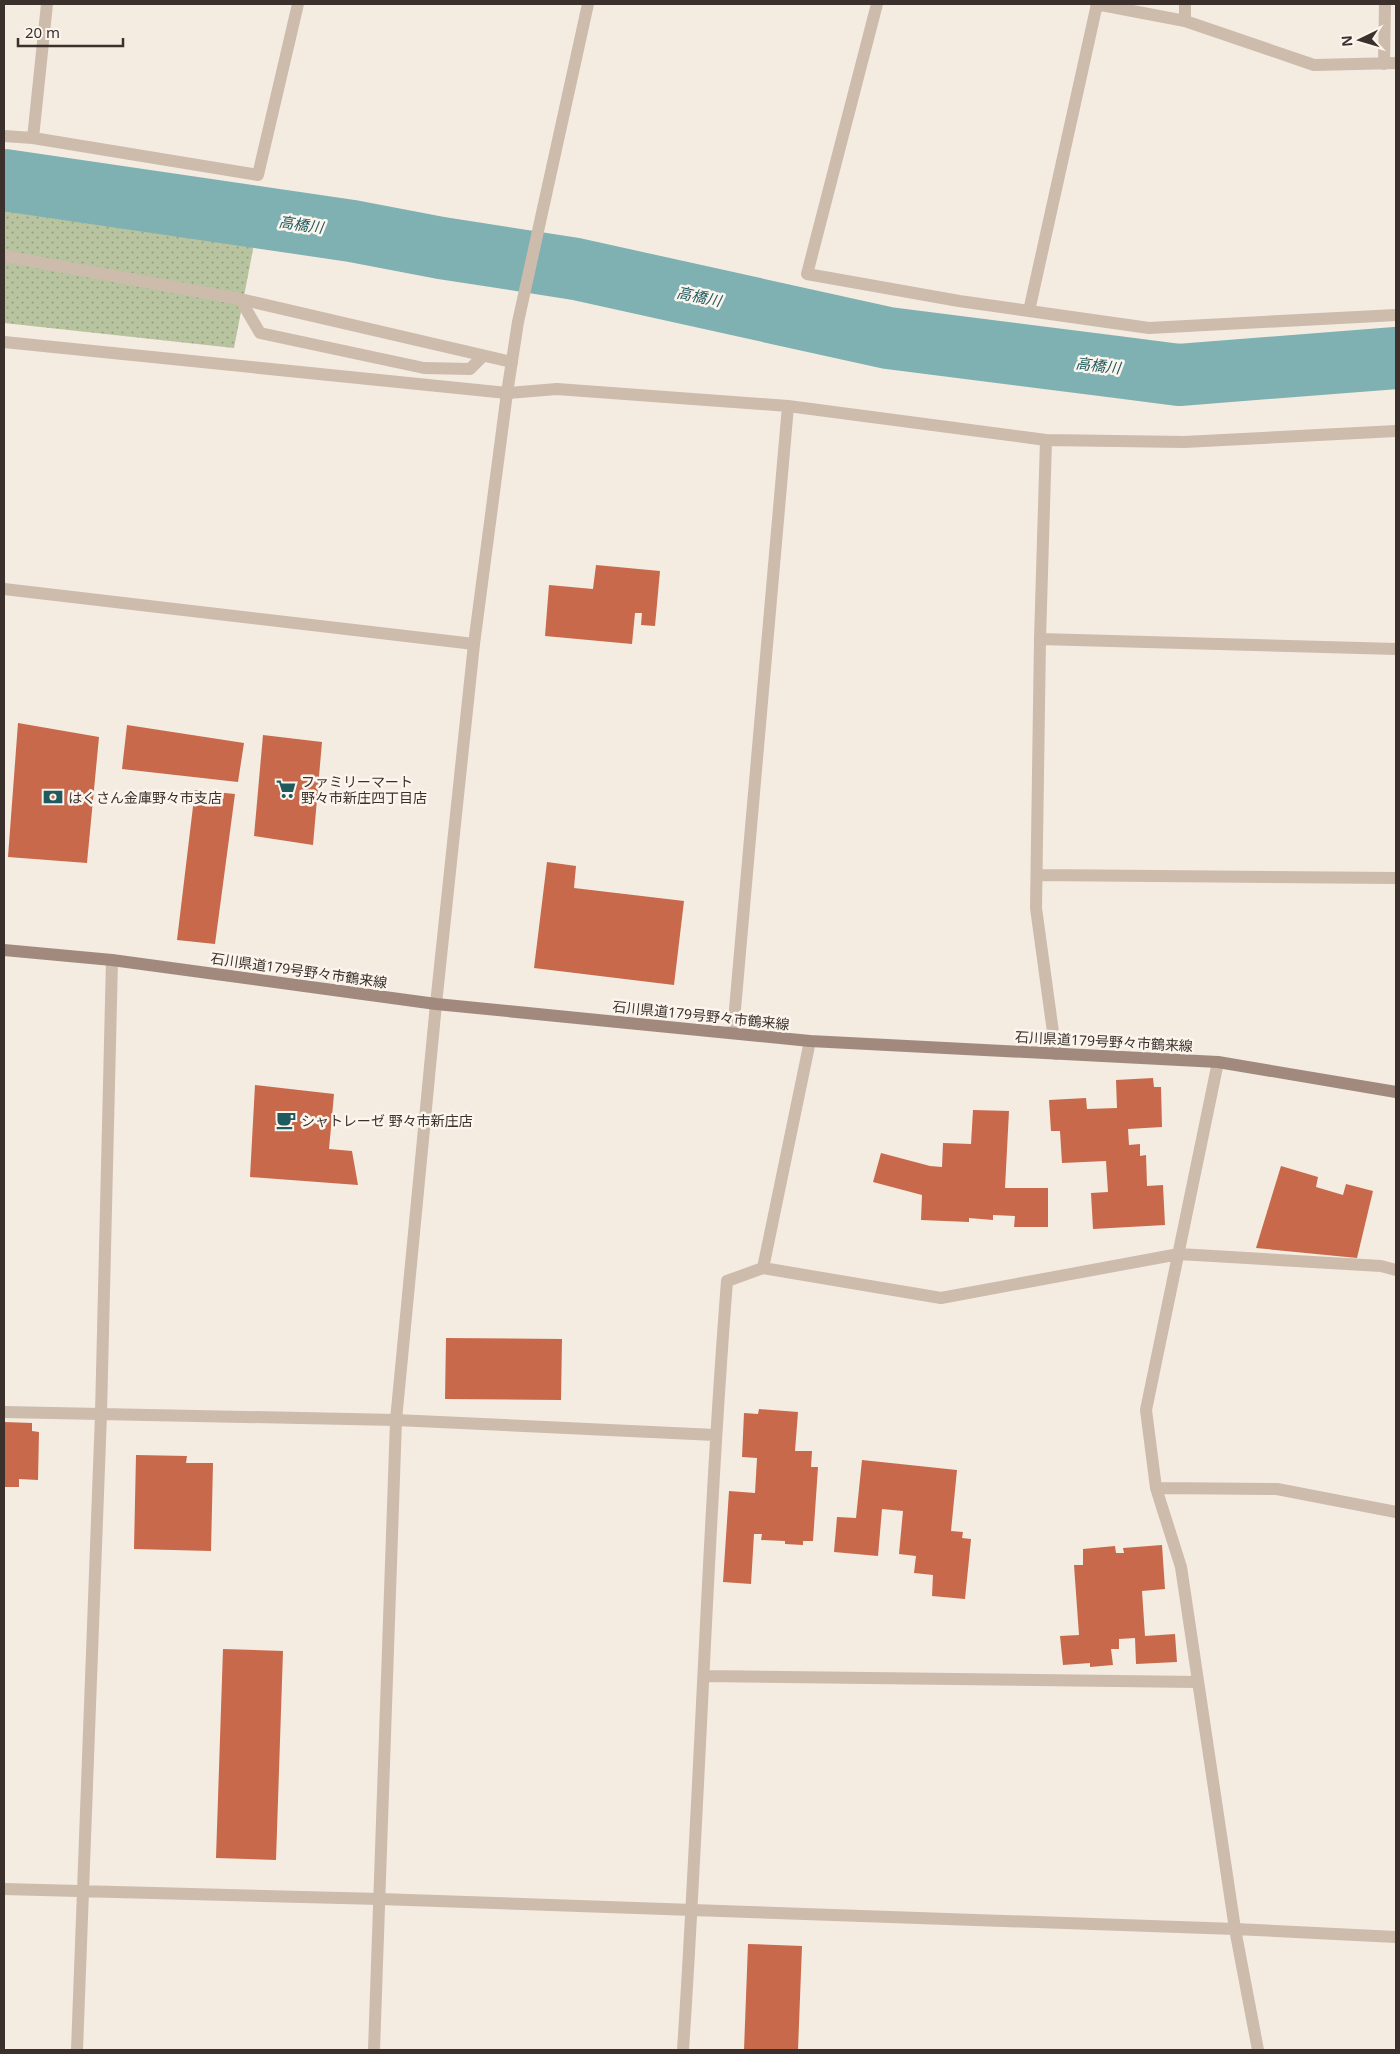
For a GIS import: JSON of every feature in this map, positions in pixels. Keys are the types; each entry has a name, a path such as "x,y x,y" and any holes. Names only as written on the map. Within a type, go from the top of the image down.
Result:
{"main road":[{"name":"石川県道179号野々市鶴来線","path":"4,950 112,960 436,1004 810,1041 1218,1062 1396,1092"}],"street":[{"path":"33,138 47,4"},
{"path":"4,136 33,138 258,174 298,4"},
{"path":"374,2050 396,1420 436,1004 474,644 507,393 518,322 588,4"},
{"path":"877,4 807,274 1029,311 1149,328 1396,315"},
{"path":"1029,311 1097,4 1184,21 1314,65 1390,64 1385,4"},
{"path":"1184,21 1185,4"},
{"path":"4,256 240,300 512,362"},
{"path":"240,300 260,333 424,368 470,369 483,356"},
{"path":"4,342 507,393 557,389 788,406 1046,440 1184,442 1396,431"},
{"path":"733,1032 788,406"},
{"path":"1046,440 1040,639 1036,908 1056,1054"},
{"path":"4,589 474,644"},
{"path":"1040,639 1396,649"},
{"path":"1037,876 1396,878"},
{"path":"77,2050 101,1414 112,960"},
{"path":"763,1268 810,1041"},
{"path":"1218,1062 1146,1410 1156,1488 1181,1567 1235,1929 1258,2050"},
{"path":"683,2050 692,1911 715,1435 728,1281 763,1268 941,1298 1179,1254 1381,1266 1396,1270"},
{"path":"4,1412 396,1420 715,1435"},
{"path":"1156,1488 1277,1489 1396,1512"},
{"path":"704,1676 1198,1682"},
{"path":"4,1889 380,1899 1235,1929 1396,1937"}],"green space":[{"path":"24,201 254,244 234,348 4,323 4,203"}],"building":[{"path":"596,565 660,571 655,626 641,625 642,613 635,613 632,644 545,636 549,585 593,589"},
{"name":"はくさん金庫野々市支店","path":"18,723 99,737 87,863 8,857"},
{"path":"127,725 244,743 238,782 122,769"},
{"path":"263,735 322,742 313,845 254,836"},
{"path":"195,790 235,794 215,944 177,940"},
{"path":"547,862 576,866 574,888 684,901 674,985 534,968"},
{"path":"1153,1078 1154,1087 1161,1087 1162,1127 1128,1129 1129,1145 1140,1144 1140,1156 1146,1155 1147,1186 1163,1185 1165,1225 1093,1229 1091,1193 1108,1192 1106,1161 1062,1163 1060,1131 1051,1131 1049,1100 1086,1098 1087,1109 1117,1108 1116,1080"},
{"path":"255,1085 334,1094 329,1149 352,1151 358,1185 250,1177"},
{"path":"973,1110 1009,1111 1005,1188 1048,1188 1048,1227 1014,1227 1015,1216 993,1215 993,1220 969,1218 969,1222 921,1220 922,1195 873,1182 881,1153 930,1166 942,1167 943,1143 971,1144"},
{"path":"1281,1166 1318,1177 1316,1187 1343,1195 1346,1184 1373,1191 1357,1258 1256,1248"},
{"path":"446,1338 562,1339 561,1400 445,1399"},
{"path":"759,1409 798,1412 795,1451 812,1451 811,1467 818,1467 813,1541 803,1541 803,1545 785,1544 785,1541 761,1540 762,1534 754,1534 751,1584 723,1582 729,1491 755,1493 757,1458 742,1457 744,1413 758,1414"},
{"path":"4,1422 32,1423 32,1431 39,1432 38,1480 19,1479 19,1487 4,1487"},
{"path":"136,1455 187,1456 186,1463 213,1463 211,1551 134,1549"},
{"path":"862,1460 957,1470 951,1531 963,1532 962,1538 971,1539 965,1599 932,1596 933,1575 914,1573 916,1556 899,1554 903,1511 882,1509 878,1556 834,1552 837,1517 856,1518"},
{"path":"1162,1545 1165,1589 1142,1591 1145,1636 1175,1634 1177,1662 1136,1664 1135,1638 1119,1639 1119,1649 1111,1649 1113,1665 1090,1667 1090,1663 1063,1665 1060,1636 1079,1635 1074,1565 1083,1565 1083,1549 1115,1546 1116,1553 1124,1553 1123,1548"},
{"path":"223,1649 283,1651 276,1860 216,1858"},
{"path":"748,1944 802,1946 798,2050 744,2050"}],"waterway":[{"name":"高橋川","path":"4,180 352,231 441,248 576,269 888,338 1179,375 1396,358"}],"place":[{"name":"ファミリーマート 野々市新庄四丁目店","path":"286,789"},
{"name":"はくさん金庫野々市支店","path":"53,797"},
{"name":"シャトレーゼ 野々市新庄店","path":"286,1120"}]}
